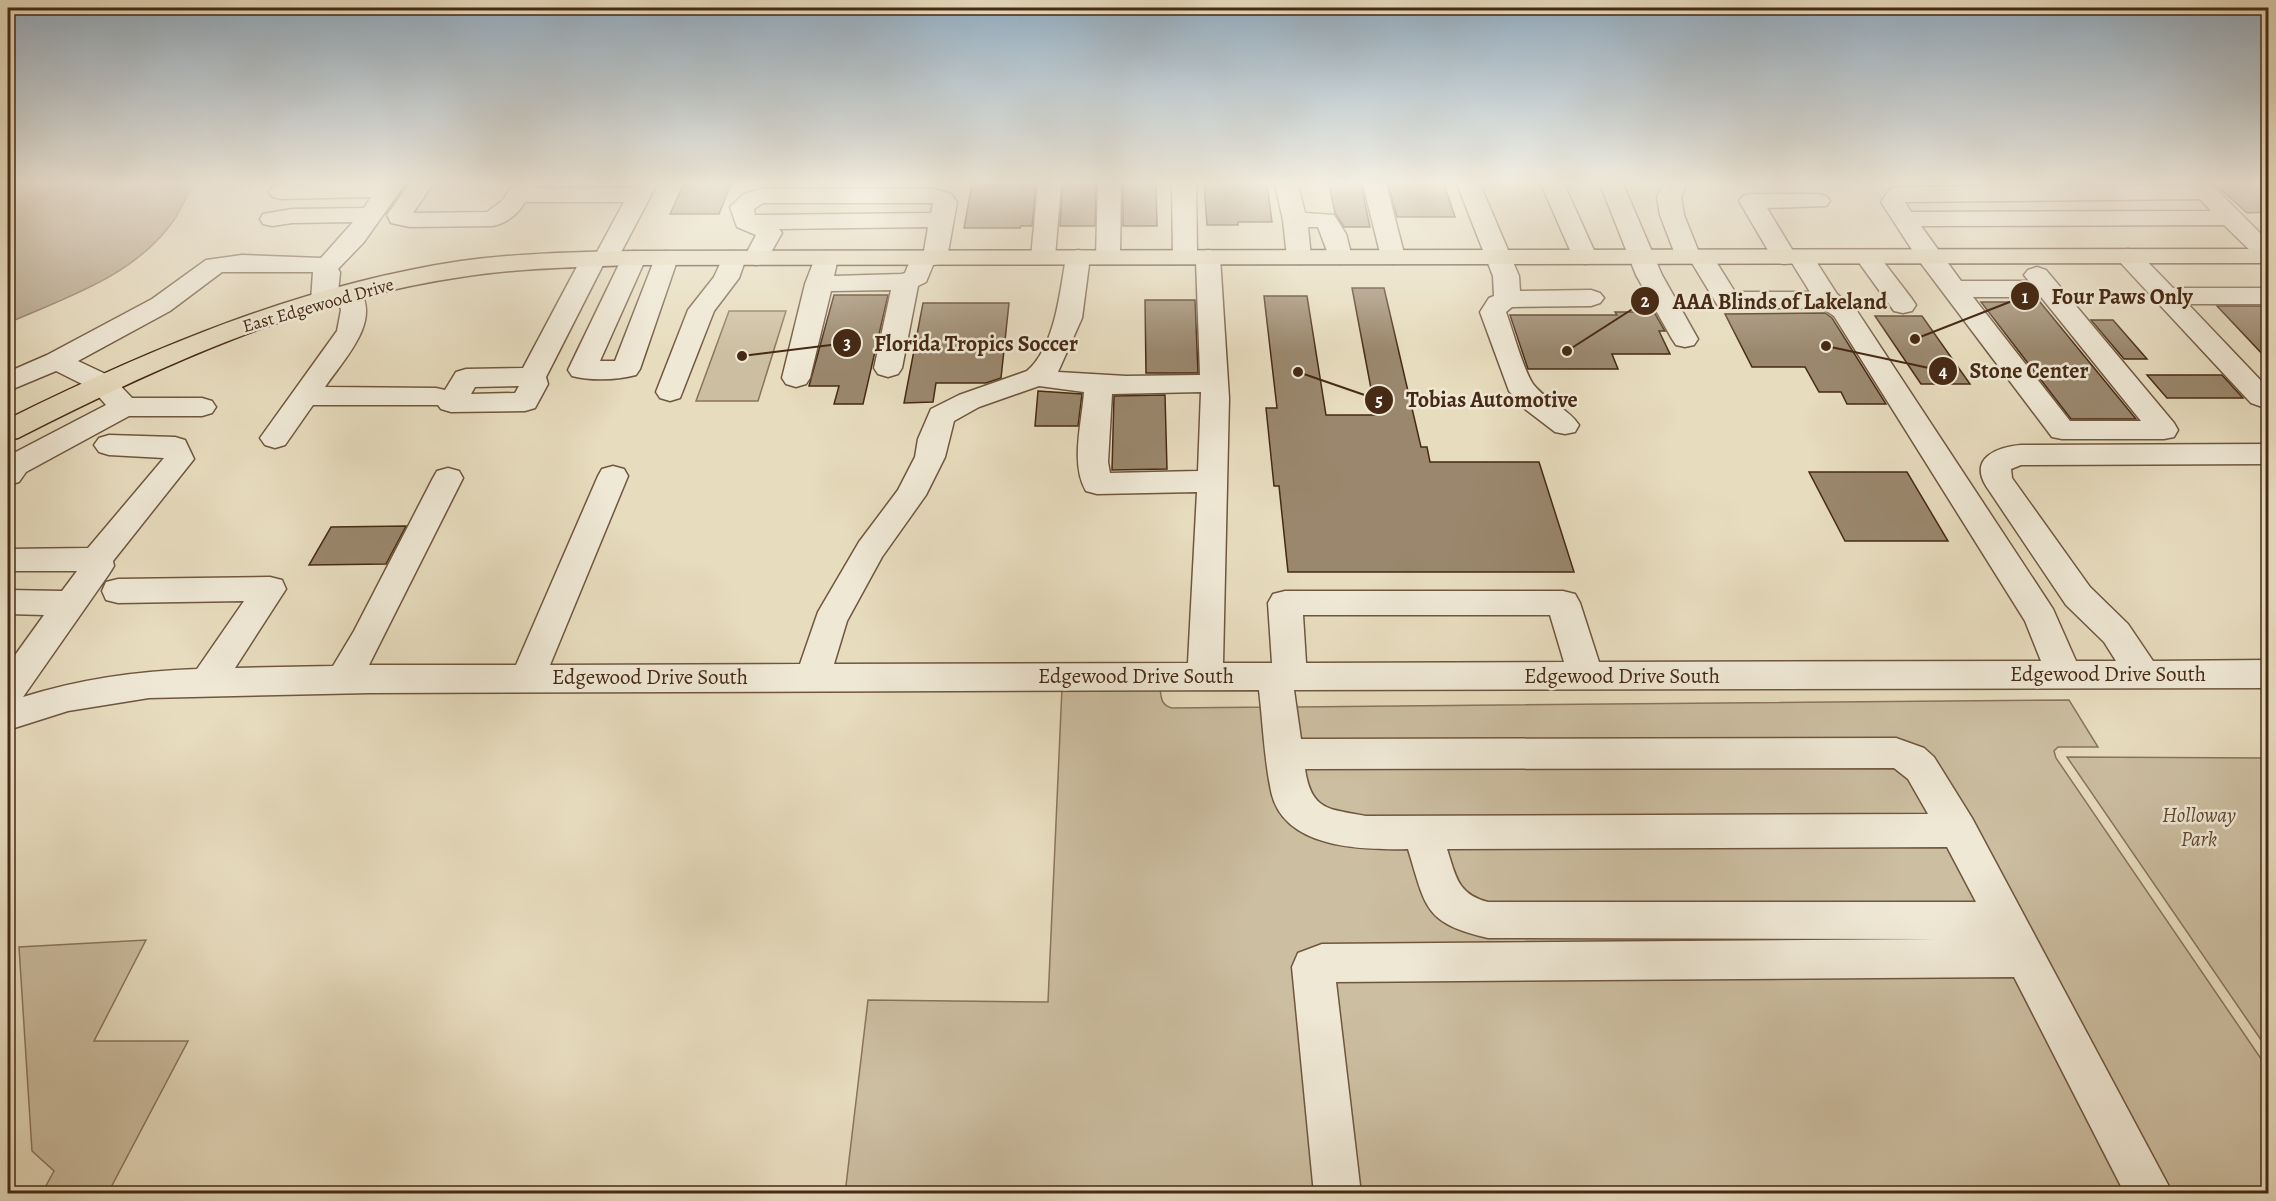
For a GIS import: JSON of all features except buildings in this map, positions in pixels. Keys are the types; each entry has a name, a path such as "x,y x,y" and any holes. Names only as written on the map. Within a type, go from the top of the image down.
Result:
{"main road":[{"name":"East Edgewood Drive","path":"8,431 102,383 222,333 337,297 431,275 500,264 634,258 2128,256 2265,259"}],"street":[{"path":"324,269 352,240"},
{"path":"532,376 612,240"},
{"path":"670,392 701,310 726,278 763,240"},
{"path":"818,284 906,282 917,277 928,258 934,240"},
{"path":"1043,258 1044,240"},
{"path":"1108,240 1108,258"},
{"path":"1194,240 1214,383 1213,482 1205,676"},
{"path":"1297,240 1299,258"},
{"path":"1336,240 1340,258"},
{"path":"1388,240 1393,258"},
{"path":"1492,240 1506,276 1508,298"},
{"path":"1577,240 1585,257"},
{"path":"1635,240 1658,292 1685,339"},
{"path":"1687,240 1695,257 1727,300 1827,299"},
{"path":"1780,240 1827,299 1844,310 2041,618 2064,674"},
{"path":"1919,240 1929,256 2062,430 2164,430 2043,282 1955,289"},
{"path":"2252,240 2265,259"},
{"path":"8,382 57,361 160,304 215,266 259,241 320,266 327,272 337,297 354,310 350,331 275,438"},
{"path":"1867,256 1903,305"},
{"path":"2128,256 2261,397 2268,400"},
{"path":"634,258 627,278 582,370 626,369 666,258"},
{"path":"796,378 826,258"},
{"path":"813,677 830,621 870,550 911,495 930,457 941,416 969,401 1037,376 1047,368 1069,318 1078,258"},
{"path":"888,368 906,282"},
{"path":"2166,296 2268,296"},
{"path":"1565,425 1535,403 1519,385 1492,312 1508,298 1591,298"},
{"path":"57,361 102,383 124,407"},
{"path":"1037,376 1064,382 1099,384 1214,383"},
{"path":"1099,384 1093,462 1098,484 1213,482"},
{"path":"305,396 436,397"},
{"path":"8,475 15,465 124,407 202,407"},
{"path":"8,691 98,567 97,559 179,459 175,447 109,445"},
{"path":"2143,674 2116,633 2071,586 1997,479 1996,465 2010,456 2021,455 2268,454"},
{"path":"528,677 547,637 613,476"},
{"path":"343,679 368,637 448,478"},
{"path":"8,560 97,559"},
{"path":"118,591 270,589 206,683"},
{"path":"8,602 71,603"},
{"path":"1586,676 1563,603 1285,603 1283,676 1285,754 1290,793 1303,812 1323,824 1366,833 1958,830"},
{"name":"Edgewood Drive South","path":"8,716 68,697 105,689 149,684 343,679 2268,674"},
{"path":"1285,754 1896,753 1911,759 1922,768 1958,830 2150,1194"},
{"path":"1422,833 1443,897 1463,914 1488,920 2006,921"},
{"path":"1338,1194 1313,967 1322,963 2026,958"}],"green space":[{"path":"729,311 786,311 758,401 696,401"},
{"path":"1160,687 1161,698 1168,707 1172,708 2069,700 2098,747 2058,747 2054,751 2056,758 2268,1069 2268,1193 845,1194 868,1000 1048,1002 1062,688"},
{"name":"Holloway Park","path":"2067,757 2268,758 2268,1050"},
{"path":"146,940 94,1041 188,1041 108,1193 42,1193 54,1171 32,1151 19,947"}],"shaded area":[{"path":"8,240 157,240 140,256 98,283 8,323"}],"place":[{"name":"Four Paws Only","path":"1915,339"},
{"name":"Stone Center","path":"1826,346"},
{"name":"AAA Blinds of Lakeland","path":"1567,351"},
{"name":"Florida Tropics Soccer","path":"742,356"},
{"name":"Tobias Automotive","path":"1298,372"}]}
